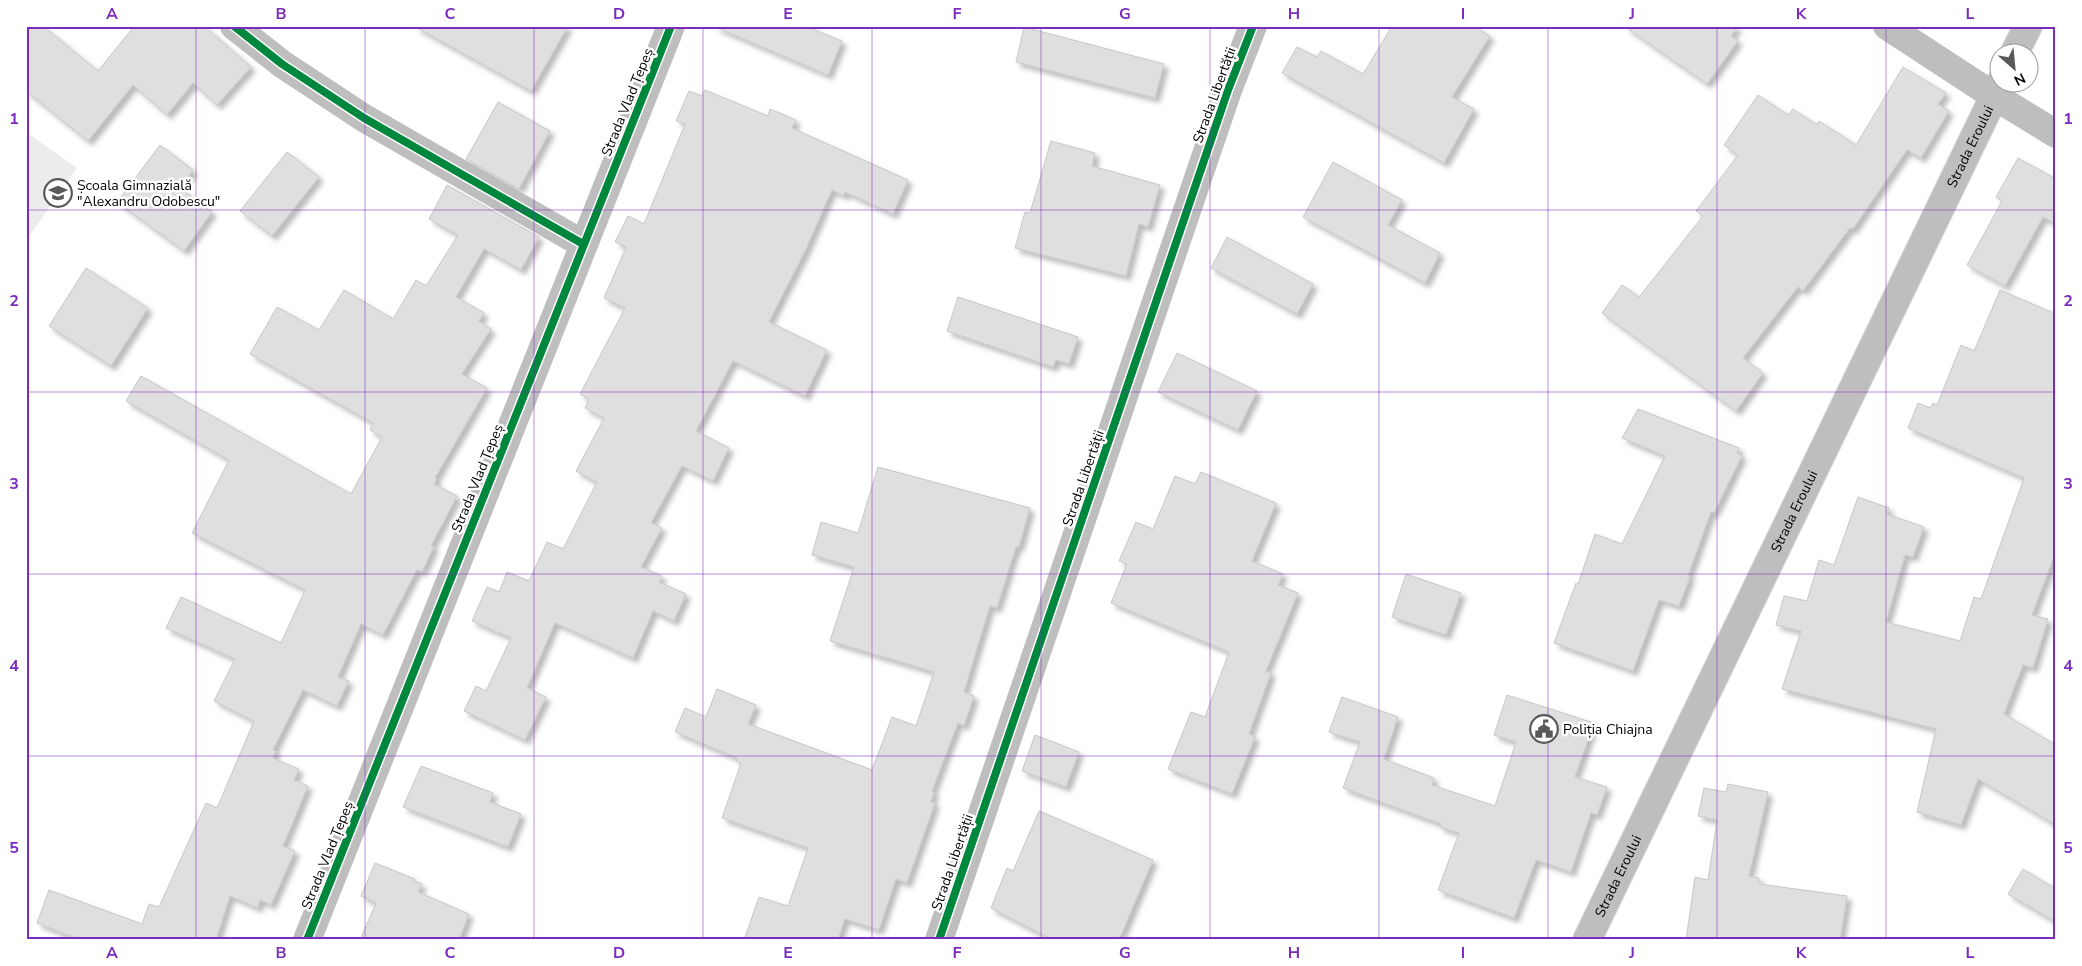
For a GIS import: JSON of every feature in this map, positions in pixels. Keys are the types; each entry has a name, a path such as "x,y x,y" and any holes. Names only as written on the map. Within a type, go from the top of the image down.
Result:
{"street":[{"path":"234,26 282,64 364,118 584,244"},
{"name":"Strada Vlad Țepeș","path":"307,940 671,26"},
{"name":"Strada Libertății","path":"939,940 1228,90 1253,26"},
{"path":"1887,26 1990,85"},
{"path":"2020,42 2028,26"},
{"name":"Strada Eroului","path":"1587,940 1996,92"},
{"path":"2001,92 2056,134"}],"shaded area":[{"path":"26,132 77,168 26,241"}],"building":[{"path":"26,26 43,26 98,71 134,26 204,26 251,67 217,105 193,83 167,115 133,85 88,141 26,91"},
{"path":"414,26 568,26 531,91"},
{"path":"713,26 806,26 842,41 828,75"},
{"path":"1392,26 1474,26 1490,36 1452,97 1474,109 1444,163 1282,73 1297,47 1317,57 1321,51 1363,74"},
{"path":"1624,26 1738,26 1731,36 1738,41 1707,84"},
{"path":"1024,27 1164,64 1155,98 1016,62"},
{"path":"1903,67 1946,93 1938,104 1949,111 1921,158 1907,150 1853,229 1850,228 1803,291 1798,287 1743,358 1763,373 1736,411 1602,313 1622,285 1639,297 1703,216 1696,211 1738,155 1724,145 1758,95 1788,115 1793,109 1817,125 1819,121 1856,145"},
{"path":"705,90 768,116 770,109 796,120 792,128 908,180 893,214 845,192 844,196 832,190 806,249 769,322 827,350 805,396 733,361 696,431 729,448 713,481 682,466 651,523 662,528 641,567 662,576 659,582 686,594 674,621 653,611 633,658 555,623 527,688 546,697 525,740 464,711 476,686 486,691 511,638 472,621 487,587 499,592 507,572 529,581 547,542 563,549 597,482 576,471 604,418 585,408 589,399 580,394 625,308 604,298 626,247 615,242 628,216 644,224 685,124 676,121 689,91 702,96"},
{"path":"498,102 550,131 519,189 466,159"},
{"path":"1051,141 1095,153 1092,166 1160,185 1148,227 1139,224 1126,276 1015,248 1025,212 1030,213"},
{"path":"160,145 193,170 180,188 212,212 184,251 117,202"},
{"path":"287,152 319,177 272,236 240,211"},
{"path":"2018,158 2056,179 2056,224 2043,217 2005,286 1967,265 2002,201 1996,197"},
{"path":"1333,162 1402,200 1388,225 1440,253 1425,283 1303,217"},
{"path":"447,185 539,237 521,270 484,249 456,297 484,313 479,321 491,329 462,374 487,388 435,478 437,479 434,484 457,496 431,546 434,547 422,572 417,570 383,635 361,624 338,677 349,681 337,706 303,690 273,750 276,751 273,758 299,769 294,780 308,786 283,846 295,851 271,905 260,900 258,908 230,896 216,940 81,940 37,923 49,890 142,924 149,904 159,907 206,803 217,808 254,721 214,701 235,659 166,628 181,597 281,643 305,590 192,533 229,460 126,401 141,376 351,494 382,437 370,430 373,423 250,354 277,307 319,330 344,290 393,319 416,280 426,286 458,235 429,219"},
{"path":"1227,237 1313,284 1297,314 1211,268"},
{"path":"86,268 148,308 111,366 49,326"},
{"path":"2000,290 2056,314 2056,551 2032,615 2048,619 2033,668 2023,665 2004,714 2056,745 2056,825 1978,779 1961,825 1917,812 1936,729 1782,689 1801,631 1776,625 1784,596 1807,601 1819,560 1834,565 1858,497 1889,508 1887,514 1924,527 1913,557 1905,555 1886,622 1960,641 1974,597 1981,599 2024,478 1908,428 1918,403 1930,408 1933,403 1937,405 1961,345 1974,351"},
{"path":"958,297 1078,337 1069,364 1056,360 1053,367 947,331"},
{"path":"1177,353 1257,391 1238,430 1158,392"},
{"path":"1638,409 1739,448 1737,453 1742,456 1714,513 1711,512 1679,606 1659,600 1633,671 1554,643 1576,583 1578,584 1595,534 1622,544 1665,456 1622,438"},
{"path":"878,467 1030,508 1019,547 1016,547 997,608 990,606 964,692 974,696 964,726 958,723 932,791 934,792 931,802 935,803 907,883 896,879 879,930 845,919 838,940 744,940 759,897 788,906 808,848 722,818 741,763 736,761 737,758 675,732 685,708 706,717 717,689 756,705 748,724 872,770 892,717 916,726 934,672 830,641 854,567 812,555 821,522 858,533"},
{"path":"1201,472 1276,503 1252,561 1283,574 1278,585 1298,593 1266,671 1271,673 1249,734 1255,737 1232,794 1168,769 1191,712 1205,717 1229,652 1111,603 1127,564 1119,561 1136,522 1153,529 1175,476 1195,484"},
{"path":"1406,574 1461,593 1446,635 1392,617"},
{"path":"1507,695 1594,723 1575,777 1607,787 1597,815 1591,813 1571,872 1536,860 1514,918 1438,890 1459,833 1440,827 1441,824 1343,788 1360,742 1329,732 1342,697 1398,717 1384,759 1434,778 1432,785 1495,806 1516,742 1494,735"},
{"path":"1035,735 1079,752 1066,787 1022,771"},
{"path":"421,766 493,793 490,802 521,814 508,847 403,807"},
{"path":"1728,784 1768,792 1749,876 1759,878 1759,884 1847,896 1840,940 1686,940 1695,877 1708,880 1717,820 1698,816 1704,788 1726,792"},
{"path":"1039,811 1153,860 1119,940 1053,940 991,908 1007,868 1013,871"},
{"path":"375,863 415,879 414,881 422,884 418,892 469,914 459,940 360,940 376,903 361,896"},
{"path":"2023,869 2056,889 2056,922 2008,894"}],"cycle path":[{"path":"234,26 282,64 364,118 583,244"},
{"path":"307,940 671,26"},
{"path":"939,940 1228,90 1253,26"}],"place":[{"name":"Școala Gimnazială \"Alexandru Odobescu\"","path":"58,193"},
{"name":"Poliția Chiajna","path":"1544,729"}]}
